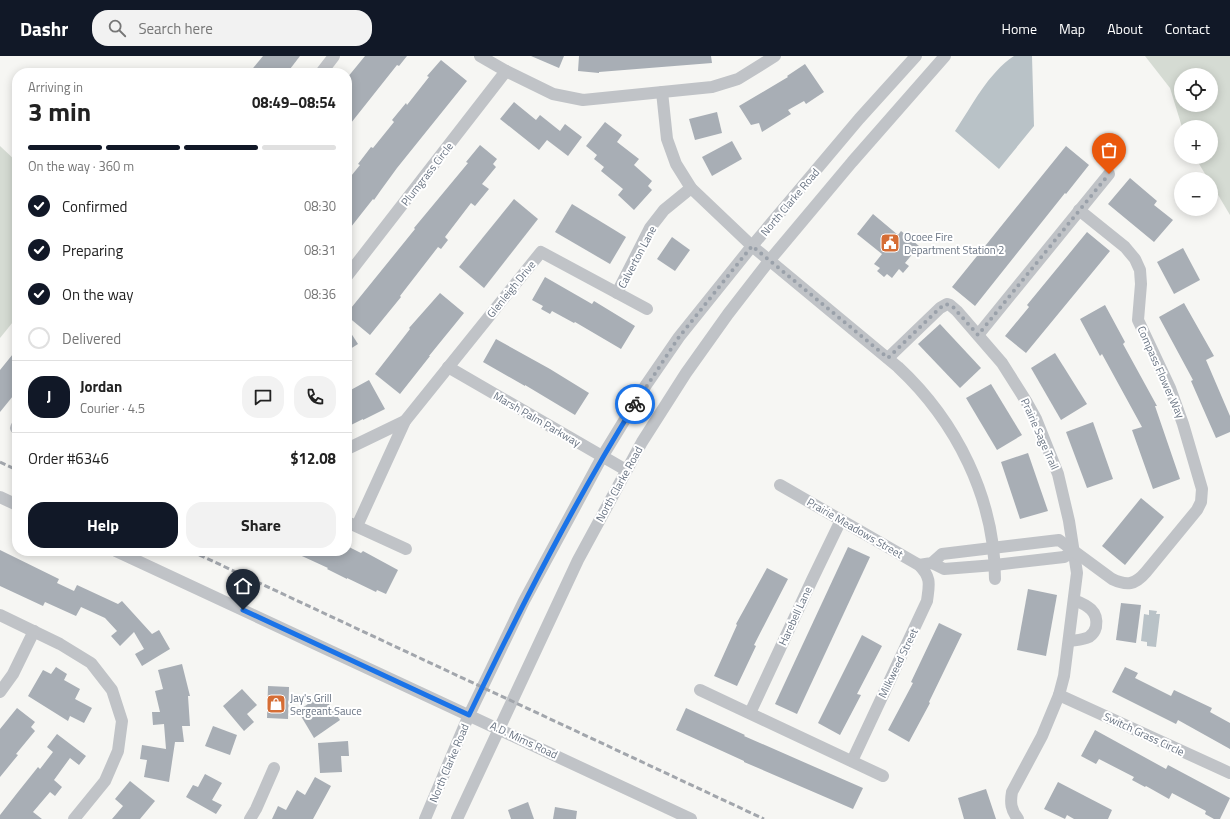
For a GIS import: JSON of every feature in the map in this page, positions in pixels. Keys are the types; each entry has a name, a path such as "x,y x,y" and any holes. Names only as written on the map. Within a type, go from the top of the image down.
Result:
{"street":[{"path":"324,68 334,56"},
{"path":"480,56 506,71 553,94 583,100 712,88 738,79 775,56"},
{"name":"North Clarke Road","path":"425,819 469,715 524,601 602,456 646,386 679,337 752,246 859,119 916,56"},
{"name":"North Clarke Road","path":"457,819 578,560 642,442 686,373 769,260 945,56"},
{"name":"Plumgrass Circle","path":"352,270 506,71"},
{"path":"662,92 667,139 676,164 691,188 752,246 888,358 909,378 939,413 957,441 974,476 985,506 993,548 994,579"},
{"path":"978,335 1109,174"},
{"name":"Calverton Lane","path":"617,293 650,228 664,210 691,188"},
{"name":"Compass Flower Way","path":"993,548 1059,540 1112,579 1126,584 1138,580 1197,510 1201,502 1202,489 1183,424 1173,396 1138,320 1141,284 1140,270 1135,259 1125,247 1079,210"},
{"name":"Glenleigh Drive","path":"406,550 352,524 405,421 541,252 647,309"},
{"name":"Prairie Sage Trail","path":"888,358 940,308 946,304 953,307 978,335 1014,381 1044,437 1058,474 1069,521 1074,551"},
{"name":"Marsh Palm Parkway","path":"448,367 626,470"},
{"name":"Glenleigh Drive","path":"352,447 405,421"},
{"name":"Prairie Meadows Street","path":"780,484 919,565"},
{"path":"0,497 12,503"},
{"name":"Harebell Lane","path":"750,713 808,587 841,520"},
{"path":"919,565 932,562 942,554 993,548"},
{"path":"932,562 944,569 959,568 1064,557 1074,551 1078,573 1070,641 1064,676 1059,695 1042,736 1012,792 1010,801 1013,812 1018,819"},
{"path":"957,552 959,568"},
{"name":"A.D. Mims Road","path":"127,556 691,819"},
{"name":"Milkweed Street","path":"852,761 926,601 929,583 928,576 919,565"},
{"path":"1070,641 1090,637 1096,630 1097,623 1094,612 1084,604 1074,600"},
{"path":"0,615 60,644 91,663 112,690 122,721 118,751 104,781 74,819"},
{"path":"0,692 13,674 34,631"},
{"path":"700,690 883,776"},
{"name":"Switch Grass Circle","path":"1059,695 1230,773"},
{"path":"250,819 274,768"}],"shaded area":[{"path":"1014,56 1032,56 1034,126 999,169 955,131 988,81 996,71"},
{"path":"1145,56 1230,56 1230,215 1218,195 1218,172 1204,172 1199,164 1218,164 1218,120 1180,120 1177,112 1218,112 1218,68 1174,68 1174,101 1170,88"},
{"path":"0,146 12,157 12,323 0,338"},
{"path":"1149,610 1157,611 1156,614 1160,614 1156,647 1147,646 1147,642 1141,641 1144,614 1149,615"}],"building":[{"path":"263,56 300,56 291,68 253,68"},
{"path":"365,56 407,56 399,66 397,65 352,122 352,72"},
{"path":"531,56 564,56 559,68"},
{"path":"579,56 711,56 712,63 599,73 578,71"},
{"path":"441,60 467,81 397,168 374,200 373,199 352,226 352,175 371,147 373,148 394,122 392,120 406,103 407,105 429,77 427,76"},
{"path":"805,64 824,92 806,104 804,101 788,110 791,114 762,132 759,123 751,125 739,106 788,77 787,76"},
{"path":"514,102 536,120 540,115 560,131 565,124 582,137 568,156 547,140 539,150 500,119"},
{"path":"717,112 722,133 695,140 689,119"},
{"path":"605,122 622,135 617,142 639,159 634,165 652,181 648,186 652,190 634,210 618,195 623,189 601,171 604,167 594,159 597,155 586,146"},
{"path":"732,141 742,159 712,176 702,157"},
{"path":"480,145 497,159 493,164 496,167 482,184 489,189 475,206 471,203 445,237 448,240 441,249 438,247 400,296 401,297 370,335 352,320 352,307 415,229 414,228 468,163 466,162"},
{"path":"1066,146 1089,165 975,306 952,287"},
{"path":"1130,178 1157,201 1154,205 1173,220 1154,242 1108,204"},
{"path":"514,199 538,219 484,288 459,267"},
{"path":"572,204 626,237 610,264 555,232"},
{"path":"873,214 898,235 901,231 919,246 905,263 909,266 903,273 899,269 892,278 887,274 884,277 877,271 880,268 874,264 882,254 857,234"},
{"path":"1087,232 1110,251 1026,353 1005,336 1029,307 1027,305"},
{"path":"672,237 690,250 675,271 657,259"},
{"path":"1183,248 1200,280 1174,294 1157,262"},
{"path":"545,277 592,304 594,301 635,326 621,349 575,322 574,323 552,311 550,314 541,309 543,306 532,300"},
{"path":"440,293 464,313 400,394 375,374 410,329 409,328"},
{"path":"1184,303 1214,356 1206,360 1230,416 1230,432 1216,438 1191,381 1193,380 1159,317"},
{"path":"1105,305 1125,342 1123,344 1157,406 1155,406 1180,479 1153,489 1132,430 1142,427 1102,354 1100,356 1080,319"},
{"path":"940,324 981,368 960,388 918,344"},
{"path":"352,335 358,344 352,348"},
{"path":"496,339 589,393 575,415 483,362"},
{"path":"1055,353 1087,404 1061,420 1031,368"},
{"path":"12,355 12,397 0,412 0,370"},
{"path":"369,380 385,409 352,424 352,389"},
{"path":"991,384 1022,435 997,450 966,398"},
{"path":"1093,422 1113,479 1087,488 1066,432"},
{"path":"1028,453 1048,511 1020,519 1001,462"},
{"path":"1141,498 1164,517 1125,565 1102,546"},
{"path":"848,547 870,557 797,714 775,704"},
{"path":"352,548 361,553 363,551 398,570 386,594 377,590 376,592 347,579 327,569 328,568 302,556 352,556"},
{"path":"0,550 59,579 57,583 74,591 77,585 118,604 122,601 152,634 159,630 170,649 142,666 135,654 144,649 134,632 120,646 111,636 117,631 105,618 81,607 76,616 45,602 43,606 0,586"},
{"path":"767,568 788,579 754,645 756,646 737,686 714,676 737,625 736,624"},
{"path":"1028,589 1057,595 1046,656 1017,650"},
{"path":"1121,603 1141,605 1136,643 1116,640"},
{"path":"939,623 962,634 929,702 930,703 909,742 888,730 913,683 911,682"},
{"path":"862,635 882,646 857,694 861,695 840,735 818,723"},
{"path":"182,664 190,696 188,696 190,726 182,726 184,742 175,742 169,782 144,777 147,760 140,759 142,745 166,749 164,724 153,725 152,712 160,712 155,691 163,689 158,670"},
{"path":"56,667 67,674 64,680 80,689 75,699 92,708 84,723 70,716 68,721 28,696 43,670 51,674"},
{"path":"1125,667 1138,673 1135,678 1171,696 1174,690 1212,708 1210,712 1230,723 1230,749 1178,720 1176,724 1112,692"},
{"path":"268,686 289,687 288,719 267,718"},
{"path":"242,689 257,705 247,714 254,722 244,731 223,706"},
{"path":"322,694 340,720 314,738 298,711"},
{"path":"17,708 35,722 31,727 35,731 0,777 0,729"},
{"path":"686,708 745,735 744,736 863,788 853,809 744,762 676,730"},
{"path":"213,726 237,735 230,755 205,746"},
{"path":"1095,730 1166,769 1168,765 1230,798 1220,819 1214,819 1205,814 1206,811 1172,793 1169,799 1132,780 1134,777 1099,759 1096,764 1081,756"},
{"path":"57,734 86,756 79,765 70,758 54,780 62,787 55,796 50,792 33,812 42,819 0,819 0,815 18,792 38,767 40,769 53,752 47,747"},
{"path":"348,741 349,756 341,756 342,772 320,773 318,743"},
{"path":"205,774 222,783 212,800 222,805 216,814 186,797 193,785 198,787"},
{"path":"315,777 331,786 313,819 272,819 278,806 286,810 297,790 305,795"},
{"path":"130,781 155,801 140,819 112,819 123,806 115,799"},
{"path":"1058,782 1112,810 1108,819 1074,819 1067,815 1065,819 1044,809"},
{"path":"986,789 996,819 964,819 958,798"},
{"path":"528,802 534,819 511,819 508,810"},
{"path":"555,807 577,811 576,819 553,819"}],"railway":[{"path":"0,462 12,468"},
{"path":"202,556 764,819"}],"way so far":[{"path":"635,404 679,337 752,246 888,358 943,305 946,304 957,310 978,335 1109,174"}],"place":[{"name":"Ocoee Fire Department Station 2","path":"890,243"},
{"name":"Jay's Grill Sergeant Sauce","path":"276,704"}],"route":[{"path":"243,610 469,715 524,601 602,456 635,404"}]}
